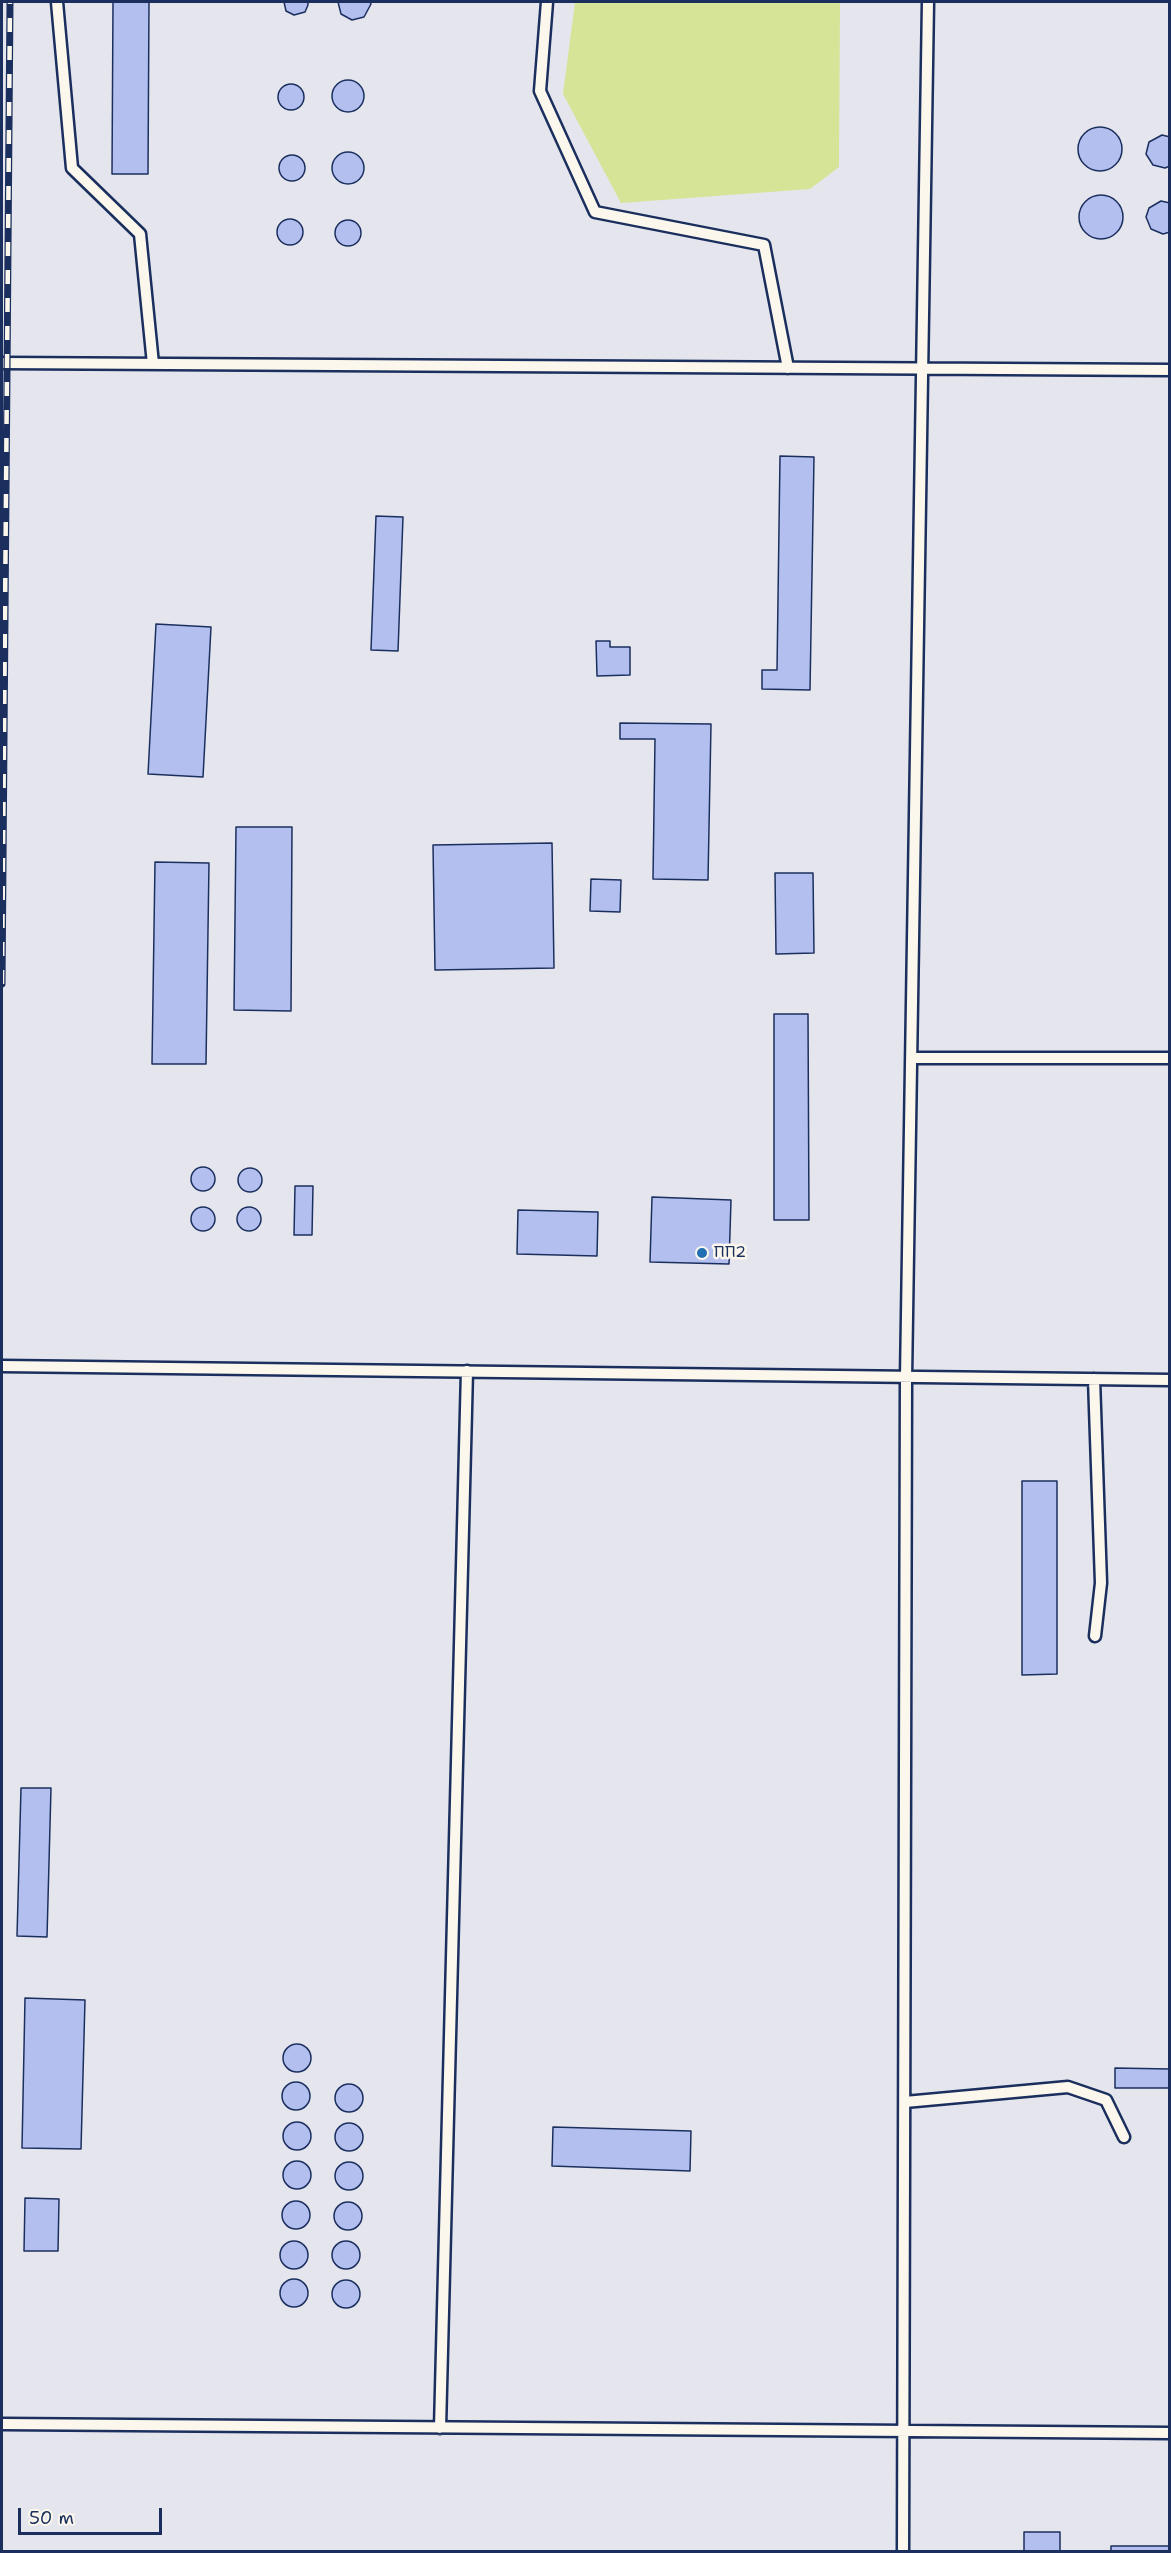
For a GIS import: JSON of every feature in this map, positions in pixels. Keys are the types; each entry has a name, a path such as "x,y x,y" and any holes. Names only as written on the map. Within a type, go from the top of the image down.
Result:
{"lane":[{"path":"57,2 72,168 140,234 153,364"},
{"path":"547,2 540,91 594,212 764,245 788,368"},
{"path":"903,2552 906,1377 924,369 928,2"},
{"path":"2,363 1170,370"},
{"path":"912,1058 1170,1058"},
{"path":"2,1366 1170,1380"},
{"path":"440,2428 467,1371"},
{"path":"1094,1379 1101,1583 1095,1636"},
{"path":"905,2102 1068,2087 1106,2100 1124,2137"},
{"path":"2,2424 1170,2433"}],"shaded area":[{"path":"2,2 1169,2 1169,2551 2,2551"}],"green space":[{"path":"575,2 840,2 839,167 810,189 621,203 563,94"}],"building":[{"path":"113,2 149,2 148,174 112,174"},
{"path":"284,2 308,2 308,5 305,12 294,15 286,11"},
{"path":"338,2 370,2 371,4 364,17 352,20 341,14"},
{"path":"348,80 360,84 364,96 360,108 348,112 336,108 332,96 336,84"},
{"path":"291,84 300,88 304,97 300,106 291,110 282,106 278,97 282,88"},
{"path":"1100,127 1108,128 1116,133 1121,141 1121,157 1116,165 1108,170 1100,171 1092,170 1084,165 1079,157 1078,149 1079,141 1084,133 1092,128"},
{"path":"1162,135 1170,137 1170,166 1165,168 1153,165 1146,154 1149,142"},
{"path":"348,152 360,156 364,168 360,180 348,184 336,180 332,168 336,156"},
{"path":"292,155 301,159 305,168 301,177 292,181 283,177 279,168 283,159"},
{"path":"1101,195 1110,196 1117,201 1122,208 1122,226 1117,233 1110,238 1101,239 1092,238 1085,233 1080,226 1079,217 1080,208 1085,201 1092,196"},
{"path":"1161,201 1170,203 1170,232 1163,234 1151,229 1146,217 1149,208"},
{"path":"290,219 299,223 303,232 299,241 290,245 281,241 277,232 281,223"},
{"path":"348,220 357,224 361,233 357,242 348,246 339,242 335,233 339,224"},
{"path":"780,456 814,457 810,690 762,689 762,670 777,670"},
{"path":"376,516 403,517 398,651 371,650"},
{"path":"156,624 211,627 203,777 148,774"},
{"path":"596,641 610,641 610,647 630,647 630,675 597,676"},
{"path":"620,723 711,724 708,880 653,879 655,739 620,739"},
{"path":"236,827 292,827 291,1011 234,1010"},
{"path":"552,843 554,968 435,970 433,845"},
{"path":"155,862 209,863 206,1064 152,1064"},
{"path":"775,873 813,873 814,953 776,954"},
{"path":"591,879 621,880 620,912 590,911"},
{"path":"774,1014 808,1014 809,1220 774,1220"},
{"path":"203,1167 212,1170 215,1179 212,1188 203,1191 194,1188 191,1179 194,1170"},
{"path":"250,1168 259,1171 262,1180 259,1189 250,1192 241,1189 238,1180 241,1171"},
{"path":"295,1186 313,1186 312,1235 294,1235"},
{"path":"652,1197 731,1200 729,1264 650,1262"},
{"path":"203,1207 212,1210 215,1219 212,1228 203,1231 194,1228 191,1219 194,1210"},
{"path":"249,1207 258,1210 261,1219 258,1228 249,1231 240,1228 237,1219 240,1210"},
{"path":"518,1210 598,1212 597,1256 517,1254"},
{"path":"1022,1481 1057,1481 1057,1674 1022,1675"},
{"path":"21,1788 51,1788 47,1937 17,1936"},
{"path":"25,1998 85,2000 81,2149 22,2148"},
{"path":"297,2044 307,2048 311,2058 307,2068 297,2072 287,2068 283,2058 287,2048"},
{"path":"1115,2068 1170,2069 1170,2088 1115,2088"},
{"path":"296,2082 306,2086 310,2096 306,2106 296,2110 286,2106 282,2096 286,2086"},
{"path":"349,2084 359,2088 363,2098 359,2108 349,2112 339,2108 335,2098 339,2088"},
{"path":"297,2122 307,2126 311,2136 307,2146 297,2150 287,2146 283,2136 287,2126"},
{"path":"349,2123 359,2127 363,2137 359,2147 349,2151 339,2147 335,2137 339,2127"},
{"path":"553,2127 691,2131 690,2171 552,2166"},
{"path":"297,2161 307,2165 311,2175 307,2185 297,2189 287,2185 283,2175 287,2165"},
{"path":"349,2162 359,2166 363,2176 359,2186 349,2190 339,2186 335,2176 339,2166"},
{"path":"25,2198 59,2199 58,2251 24,2251"},
{"path":"296,2201 306,2205 310,2215 306,2225 296,2229 286,2225 282,2215 286,2205"},
{"path":"348,2202 358,2206 362,2216 358,2226 348,2230 338,2226 334,2216 338,2206"},
{"path":"294,2241 304,2245 308,2255 304,2265 294,2269 284,2265 280,2255 284,2245"},
{"path":"346,2241 356,2245 360,2255 356,2265 346,2269 336,2265 332,2255 336,2245"},
{"path":"294,2279 304,2283 308,2293 304,2303 294,2307 284,2303 280,2293 284,2283"},
{"path":"346,2280 356,2284 360,2294 356,2304 346,2308 336,2304 332,2294 336,2284"},
{"path":"1024,2532 1060,2532 1060,2552 1024,2552"},
{"path":"1111,2546 1170,2546 1170,2552 1111,2552"}],"railway":[{"path":"2,984 10,2"}],"place":[{"name":"ПП2","path":"702,1253"}]}
